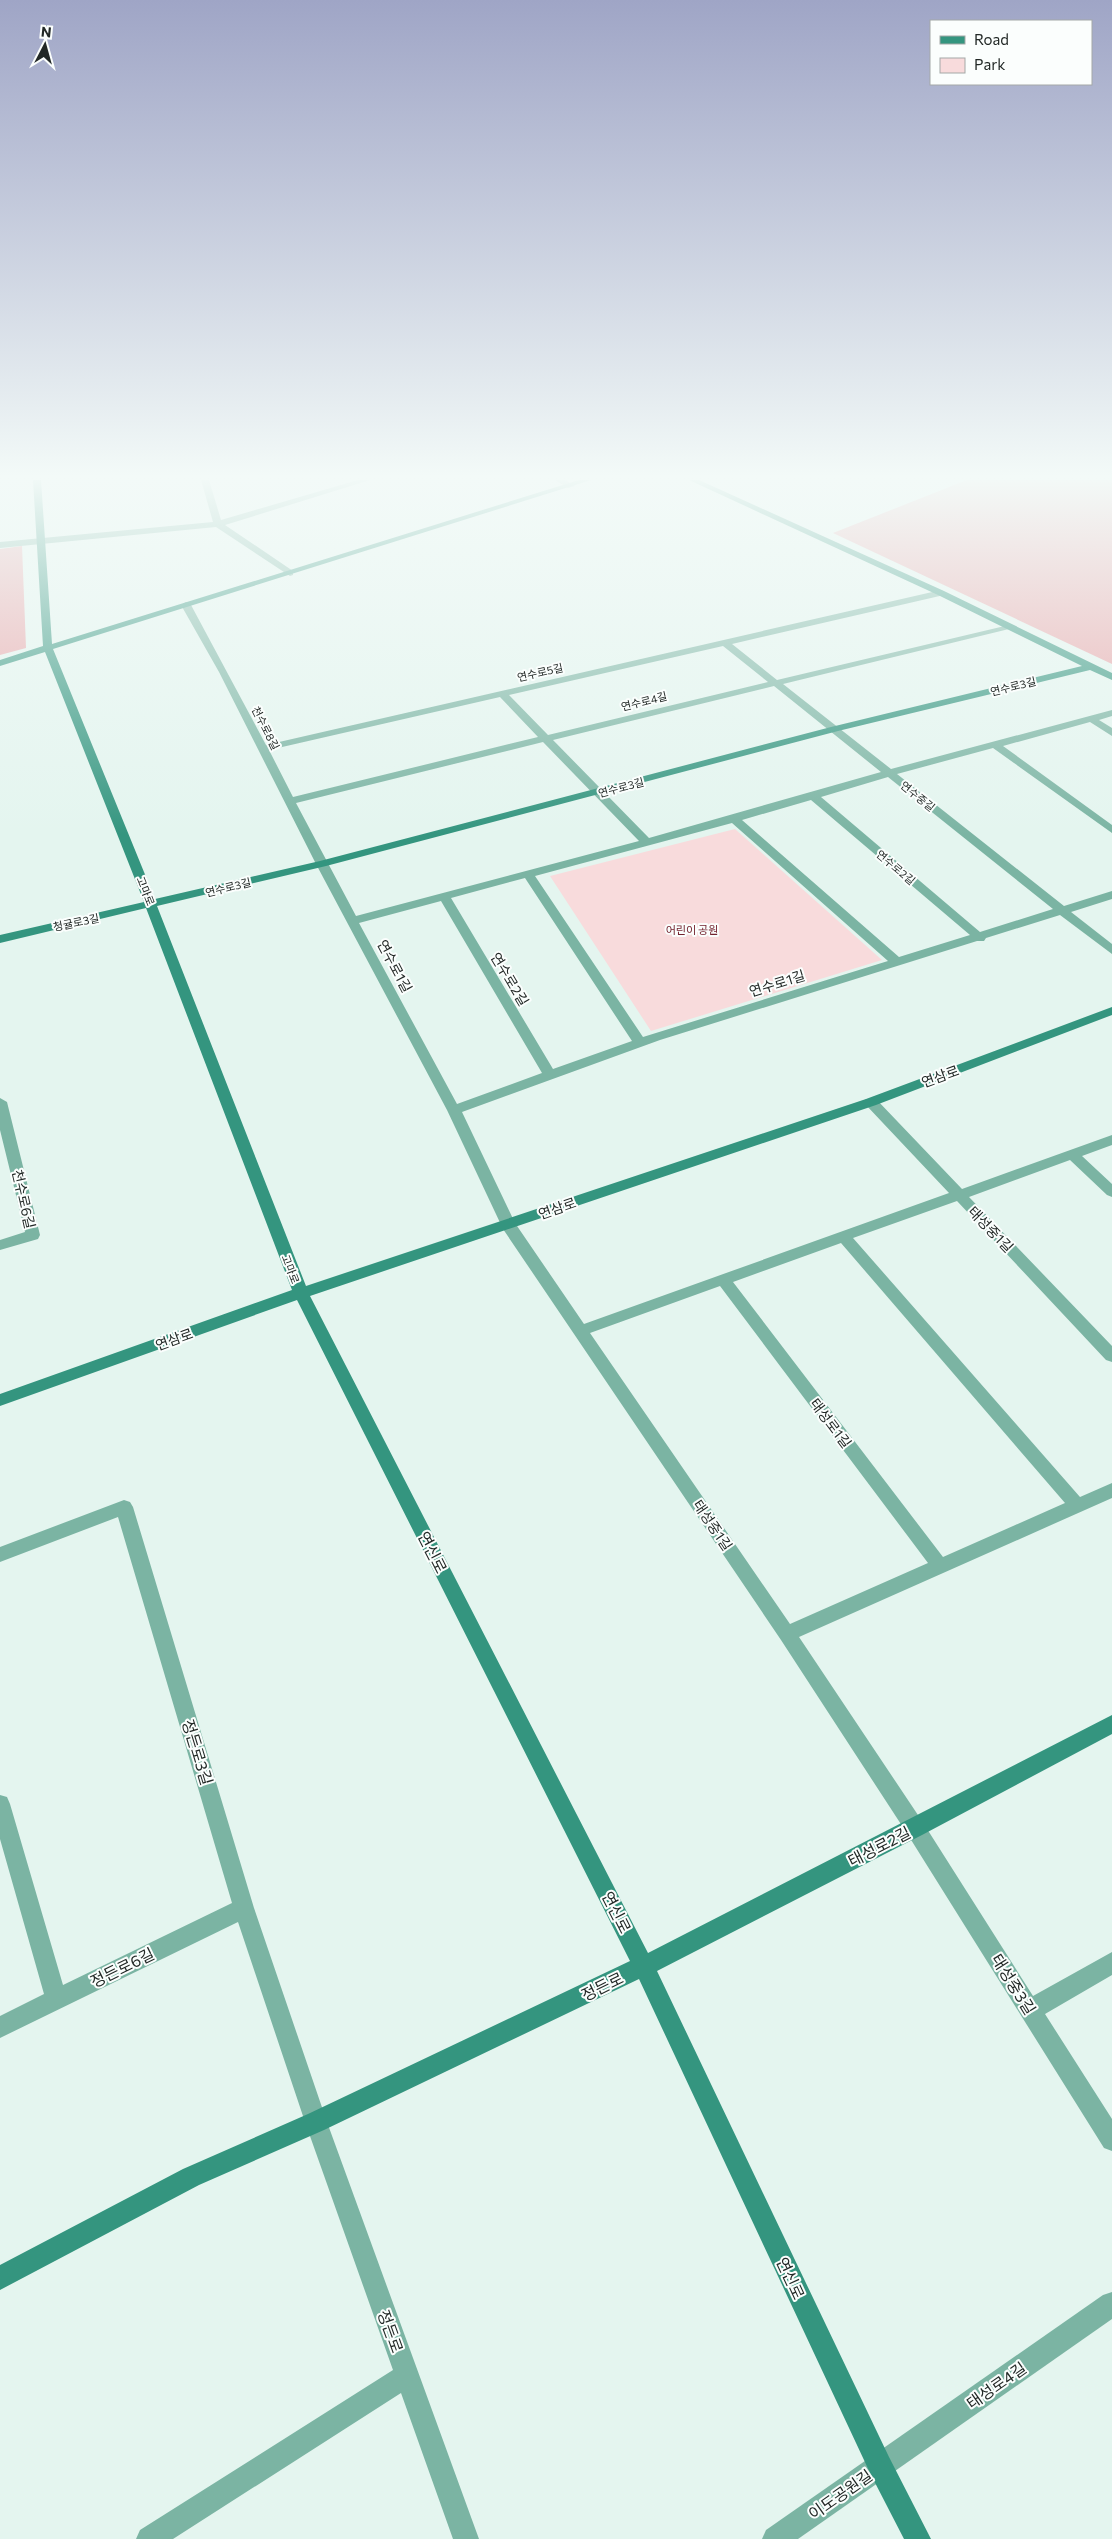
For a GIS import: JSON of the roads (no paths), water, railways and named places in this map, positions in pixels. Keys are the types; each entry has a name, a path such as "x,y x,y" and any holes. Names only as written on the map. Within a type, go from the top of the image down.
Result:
{"street":[{"name":"고마로","path":"44,598 48,648 151,905 301,1293"},
{"path":"0,663 207,598"},
{"name":"연수로5길","path":"262,748 917,598"},
{"path":"951,598 1112,678"},
{"name":"천수로8길","path":"186,605 224,672 322,864"},
{"name":"연수로4길","path":"289,801 1006,627"},
{"name":"연수중길","path":"724,642 1112,950"},
{"name":"연수로3길","path":"151,905 322,864 600,793 834,729 1090,667"},
{"path":"502,694 600,793 646,843"},
{"path":"352,921 734,819 890,773 1112,713"},
{"path":"1092,719 1112,732"},
{"path":"995,745 1112,830"},
{"name":"연수로2길","path":"813,796 980,938"},
{"path":"734,819 898,963"},
{"name":"연수로1길","path":"322,864 454,1110 508,1225"},
{"path":"529,875 640,1043"},
{"name":"연수로1길","path":"454,1110 640,1043 980,938 1112,895"},
{"name":"연수로2길","path":"445,897 550,1076"},
{"name":"청귤로3길","path":"0,938 151,905"},
{"name":"연삼로","path":"0,1400 301,1293 871,1102 1112,1011"},
{"name":"천수로6길","path":"0,1102 33,1235 0,1245"},
{"name":"태성중1길","path":"871,1102 1112,1356"},
{"path":"580,1331 1112,1140"},
{"path":"1072,1154 1112,1192"},
{"name":"태성중1길","path":"508,1225 787,1634 915,1828"},
{"path":"843,1236 1077,1506"},
{"name":"태성로1길","path":"723,1280 940,1566"},
{"name":"연신로","path":"301,1293 644,1966 880,2466 918,2539"},
{"path":"787,1634 1112,1490"},
{"name":"정든로3길","path":"0,1555 124,1506 244,1908 316,2122"},
{"name":"태성로2길","path":"644,1966 915,1828 1112,1724"},
{"path":"0,1804 56,2000"},
{"name":"태성중3길","path":"915,1828 1112,2140"},
{"name":"정든로6길","path":"0,2027 244,1908"},
{"path":"1030,2010 1112,1963"},
{"name":"정든로","path":"0,2278 191,2177 316,2122 644,1966"},
{"name":"정든로","path":"316,2122 466,2539"},
{"name":"태성로4길","path":"880,2466 1112,2304"},
{"path":"148,2539 407,2375"},
{"name":"이도공원길","path":"775,2539 880,2466"}],"park label":[{"name":"어린이 공원","path":"692,929"}]}
